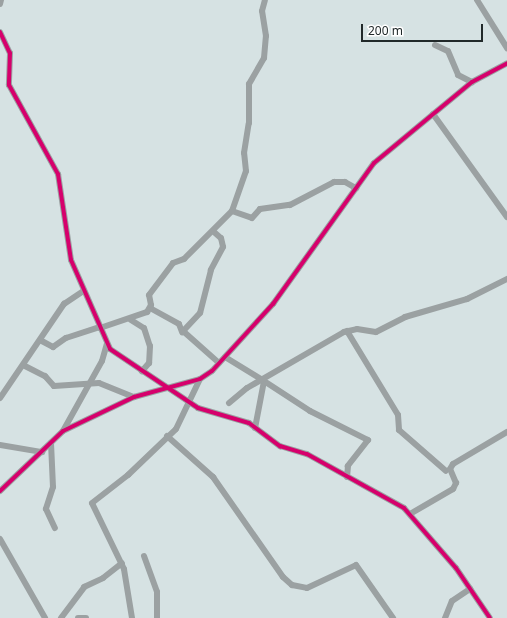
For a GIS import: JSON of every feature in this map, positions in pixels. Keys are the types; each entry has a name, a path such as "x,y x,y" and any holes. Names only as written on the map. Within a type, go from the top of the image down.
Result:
{"street":[{"path":"0,4 1,0"},
{"path":"150,308 150,295 173,263 184,259 214,232 232,212 246,171 244,153 249,123 249,84 264,58 266,36 262,12 265,0"},
{"path":"478,0 507,48"},
{"path":"0,32 10,53 9,85 58,174 71,260 82,292 107,344 113,353 167,386 189,402 256,428 280,446 307,454 404,508 470,588 490,618"},
{"path":"435,45 448,51 458,75 472,82"},
{"path":"132,618 122,563 92,503 128,475 181,422 192,391 200,379 225,357 273,304 356,188 382,155 472,82 507,63"},
{"path":"432,114 507,218"},
{"path":"232,212 252,218 260,209 290,205 334,182 345,182 356,188"},
{"path":"183,334 184,329 200,313 211,270 223,247 221,238 214,232"},
{"path":"229,403 263,380 347,331 376,332 405,317 467,299 507,279"},
{"path":"0,398 64,304 82,292"},
{"path":"40,340 53,347 66,338 131,320 150,308"},
{"path":"150,308 179,324 183,334 219,362"},
{"path":"131,320 144,328 150,346 149,363 142,371"},
{"path":"347,331 398,414 400,430 446,471"},
{"path":"0,491 63,431 102,361 107,344"},
{"path":"225,357 310,411 368,440 348,466 347,477"},
{"path":"23,365 45,376 54,386 70,383 88,385 100,383 134,397"},
{"path":"63,431 134,397 167,386 200,379"},
{"path":"256,428 263,380"},
{"path":"410,514 453,489 456,483 450,469 453,464 507,432"},
{"path":"167,436 212,477 283,577 292,585 307,588 356,565 393,618"},
{"path":"51,443 53,487 46,509 55,528"},
{"path":"0,445 42,452"},
{"path":"0,539 42,616"},
{"path":"144,556 157,592 157,618"},
{"path":"61,618 84,587 103,578 122,563"},
{"path":"445,618 452,600 470,588"},
{"path":"78,618 86,618"}],"cycle path":[{"path":"0,32 10,53 9,85 58,174 71,260 110,349 198,408 249,423 280,446 307,454 404,508 456,568 490,618"},
{"path":"0,491 63,431 134,397 200,379 212,371 273,304 374,163 472,82 507,63"}]}
